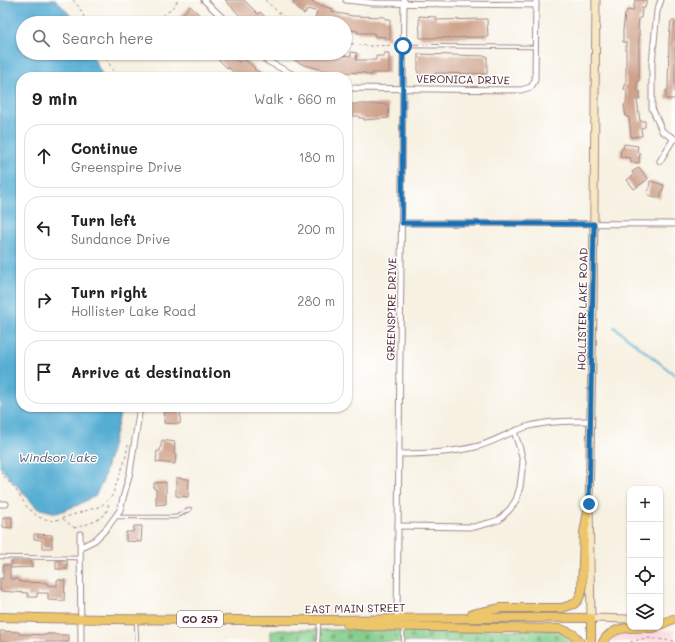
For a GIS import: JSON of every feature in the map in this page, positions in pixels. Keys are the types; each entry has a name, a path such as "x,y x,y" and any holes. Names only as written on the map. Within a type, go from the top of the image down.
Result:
{"main road":[{"path":"456,618 501,608 562,608 569,606 578,600 582,591 584,533 589,504"},
{"name":"CO 257","path":"0,617 80,619"},
{"name":"EAST MAIN STREET","path":"80,619 319,620 364,626 401,621 456,618 591,618"},
{"path":"591,618 591,642"},
{"path":"663,624 674,619"},
{"path":"401,621 561,629 573,634 580,642"},
{"path":"603,642 612,631 627,629"}],"street":[{"path":"204,0 221,16"},
{"path":"346,0 404,2 536,2 536,47"},
{"name":"HOLLISTER LAKE ROAD","path":"591,618 589,504 593,309 596,0"},
{"path":"660,161 675,138 662,131 652,108 652,64 657,11 661,0"},
{"name":"GREENSPIRE DRIVE","path":"401,621 398,526 404,2"},
{"name":"VERONICA DRIVE","path":"352,88 521,90 531,87 535,80 536,47"},
{"path":"266,60 288,72"},
{"path":"402,223 675,224"},
{"path":"80,547 96,540 116,517 120,510 127,484 139,412"},
{"path":"399,454 450,453 477,447 526,427 547,423 590,421"},
{"path":"398,526 474,527 498,520 510,509 516,500 520,487 523,462 514,431"},
{"path":"80,534 81,642"},
{"name":"EAST MAIN STREET","path":"591,618 627,619"},
{"path":"663,619 674,619"}],"lane":[{"path":"403,46 536,47"},
{"path":"116,517 176,517 190,509"},
{"path":"0,557 80,558"},
{"path":"136,619 136,642"},
{"path":"318,642 319,620"},
{"path":"401,621 403,642"}],"path":[{"path":"73,0 83,16"},
{"path":"162,16 172,8 178,0"},
{"path":"265,0 283,16"},
{"path":"352,44 370,46 397,45"},
{"path":"107,60 114,72"},
{"path":"0,472 14,487 27,508 38,517 52,521 101,506 112,496 125,460 128,445"},
{"path":"74,528 98,520 105,515 108,511 108,500"},
{"path":"62,518 80,534"},
{"path":"630,642 646,638 675,641"}],"shaded area":[{"path":"675,630 675,642 606,642 620,631"}],"green space":[{"path":"271,630 557,630 570,636 576,642 271,642"}],"water":[{"name":"Windsor Lake","path":"0,0 56,0 71,16 16,16 16,60 94,60 100,72 16,72 16,412 120,412 103,481 95,496 78,505 57,513 37,508 0,467"}],"building":[{"path":"225,0 244,0 258,14 260,12 264,16 240,16"},
{"path":"296,0 311,0 316,4 333,9 332,12 353,16 385,17 385,19 390,19 390,39 374,36 374,33 357,33 358,31 352,30 352,16 316,16 317,12 308,9 304,14 293,4"},
{"path":"635,0 647,0 645,8 642,8 641,18 639,18 639,81 637,81 637,91 640,91 640,99 637,99 640,121 645,121 645,127 641,128 642,136 631,137 629,117 626,117 624,105 626,104 627,90 624,90 626,85 626,42 623,42 623,30 625,14 627,10 633,11"},
{"path":"190,6 201,16 181,16"},
{"path":"419,16 436,17 436,20 487,19 488,37 420,38"},
{"path":"671,21 675,21 675,99 666,99 666,90 668,90 669,38"},
{"path":"352,52 357,53 356,60 376,60 376,56 384,56 384,53 389,53 389,73 372,73 372,75 366,75 366,73 324,70 304,65 294,60 352,60"},
{"path":"418,54 487,56 487,74 435,73 435,75 418,76"},
{"path":"219,60 237,60 239,62 241,60 245,60 259,72 233,72 229,68 228,69"},
{"path":"352,104 388,104 389,118 364,120 364,118 359,118 359,116 352,116"},
{"path":"624,144 638,146 637,152 640,153 639,163 630,162 631,158 620,157 621,149 623,149"},
{"path":"639,167 648,179 634,189 627,180 634,175 632,172"},
{"path":"650,181 664,185 660,198 648,195"},
{"path":"165,412 181,412 180,424 164,423"},
{"path":"162,440 175,442 175,464 156,462 157,451 160,451"},
{"path":"176,478 189,479 188,497 176,496"},
{"path":"166,482 166,504 156,505 156,489 154,489 154,483"},
{"path":"3,517 12,517 12,528 3,527"},
{"path":"134,526 142,526 141,542 126,541 126,532 133,532"},
{"path":"34,534 52,535 52,548 42,548 42,540 34,539"},
{"path":"11,561 32,561 32,567 11,568"},
{"path":"56,561 67,561 67,569 56,569"},
{"path":"3,565 10,565 10,579 18,579 20,582 47,583 47,585 57,586 57,580 65,580 64,601 48,600 48,593 37,593 37,597 28,597 28,593 0,591 0,578 3,579"},
{"path":"0,631 19,632 19,634 69,635 69,642 0,642"}],"waterway":[{"path":"614,327 675,375"}],"route":[{"path":"403,46 402,223 594,224 589,504"}]}
